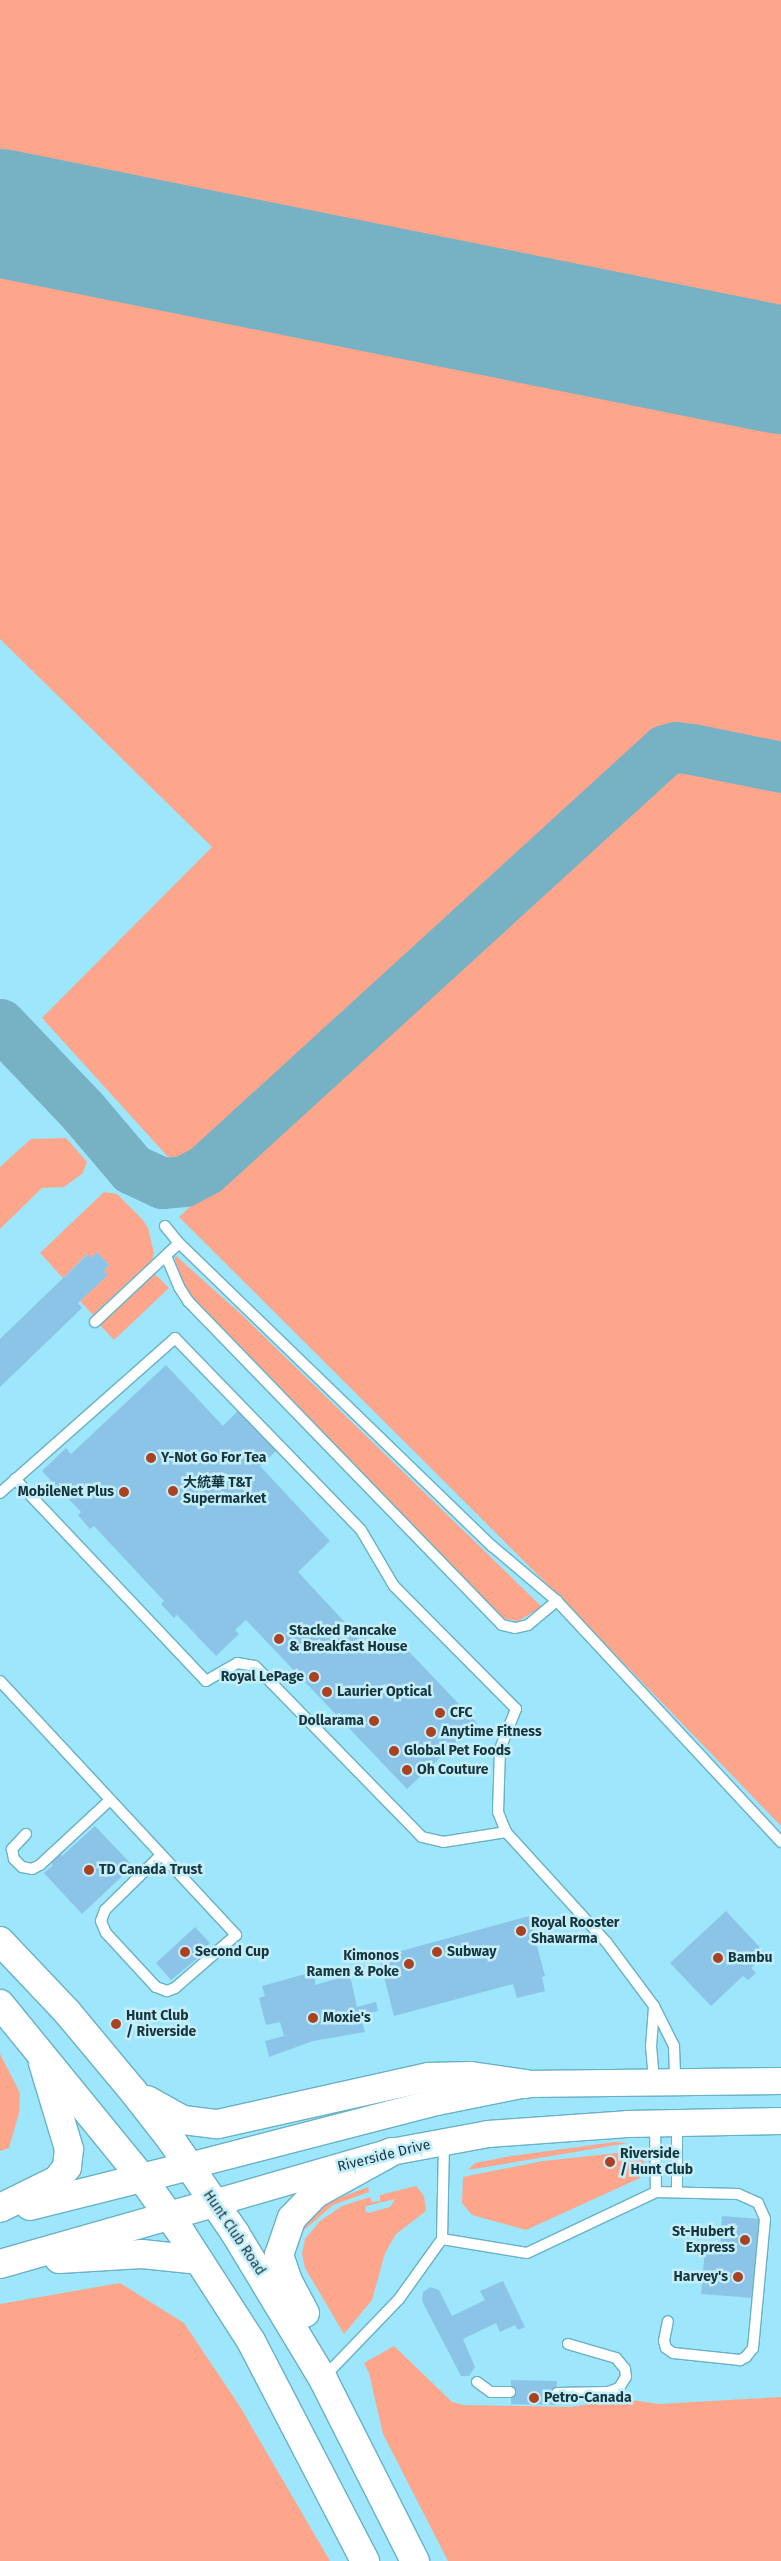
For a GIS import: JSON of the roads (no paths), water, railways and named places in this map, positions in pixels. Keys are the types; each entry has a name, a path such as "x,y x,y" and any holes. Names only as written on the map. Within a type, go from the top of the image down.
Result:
{"main road":[{"name":"Hunt Club Road","path":"0,1941 68,2013 133,2091 189,2166 260,2271 322,2379 376,2481 414,2561"},
{"path":"0,2004 38,2047 170,2216 251,2341 365,2561"},
{"path":"0,2208 57,2180 67,2167 69,2149 63,2123 38,2047"},
{"path":"133,2091 183,2120 218,2124 429,2078 471,2076 526,2084"},
{"path":"0,2213 437,2102 526,2084 665,2080 781,2081"},
{"path":"665,2080 666,2123"},
{"name":"Riverside Drive","path":"1,2264 391,2152 444,2142 531,2128 781,2121"},
{"path":"322,2379 316,2337 279,2255 282,2240 292,2218 315,2194 391,2152"},
{"path":"1,2264 142,2254 198,2260"}],"lane":[{"path":"165,1226 179,1243 492,1546 557,1602 781,1842"},
{"path":"95,1322 179,1243"},
{"path":"166,1256 179,1287 188,1301 334,1455 502,1625 514,1628 528,1625 557,1602"},
{"path":"0,1493 175,1338 361,1530 394,1586 516,1709 500,1749 498,1812 506,1832 608,1943 654,2006 674,2046 665,2080"},
{"path":"15,1479 206,1682 237,1663 255,1666 422,1837 443,1842 506,1832"},
{"path":"0,1682 236,1935 175,1988 167,1991 156,1987 106,1933 101,1921 105,1910 161,1855"},
{"path":"26,1834 12,1850 14,1859 22,1868 32,1869 40,1866 110,1800"},
{"path":"654,2006 651,2047 665,2080"},
{"path":"666,2123 677,2191"},
{"path":"656,2192 666,2123"},
{"path":"322,2379 399,2299 442,2239 444,2142"},
{"path":"442,2239 527,2253 656,2192 696,2191 738,2194 758,2203 764,2216 753,2348 740,2360 673,2352 666,2348 664,2341 668,2320"},
{"path":"556,2393 608,2392 619,2388 626,2377 625,2369 616,2358 568,2344"},
{"path":"476,2382 492,2392 510,2392"}],"place":[{"name":"Y-Not Go For Tea","path":"151,1458"},
{"name":"大統華 T&T Supermarket","path":"173,1491"},
{"name":"MobileNet Plus","path":"124,1492"},
{"name":"Stacked Pancake & Breakfast House","path":"279,1639"},
{"name":"Royal LePage","path":"314,1677"},
{"name":"Laurier Optical","path":"327,1692"},
{"name":"CFC","path":"440,1713"},
{"name":"Dollarama","path":"374,1721"},
{"name":"Anytime Fitness","path":"431,1732"},
{"name":"Global Pet Foods","path":"394,1751"},
{"name":"Oh Couture","path":"407,1770"},
{"name":"TD Canada Trust","path":"89,1870"},
{"name":"Royal Rooster Shawarma","path":"521,1931"},
{"name":"Second Cup","path":"185,1952"},
{"name":"Subway","path":"437,1952"},
{"name":"Bambu","path":"718,1958"},
{"name":"Kimonos Ramen & Poke","path":"409,1964"},
{"name":"Moxie's","path":"313,2018"},
{"name":"Hunt Club / Riverside","path":"116,2024"},
{"name":"Riverside / Hunt Club","path":"610,2162"},
{"name":"St-Hubert Express","path":"745,2240"},
{"name":"Harvey's","path":"738,2277"},
{"name":"Petro-Canada","path":"534,2398"}]}
